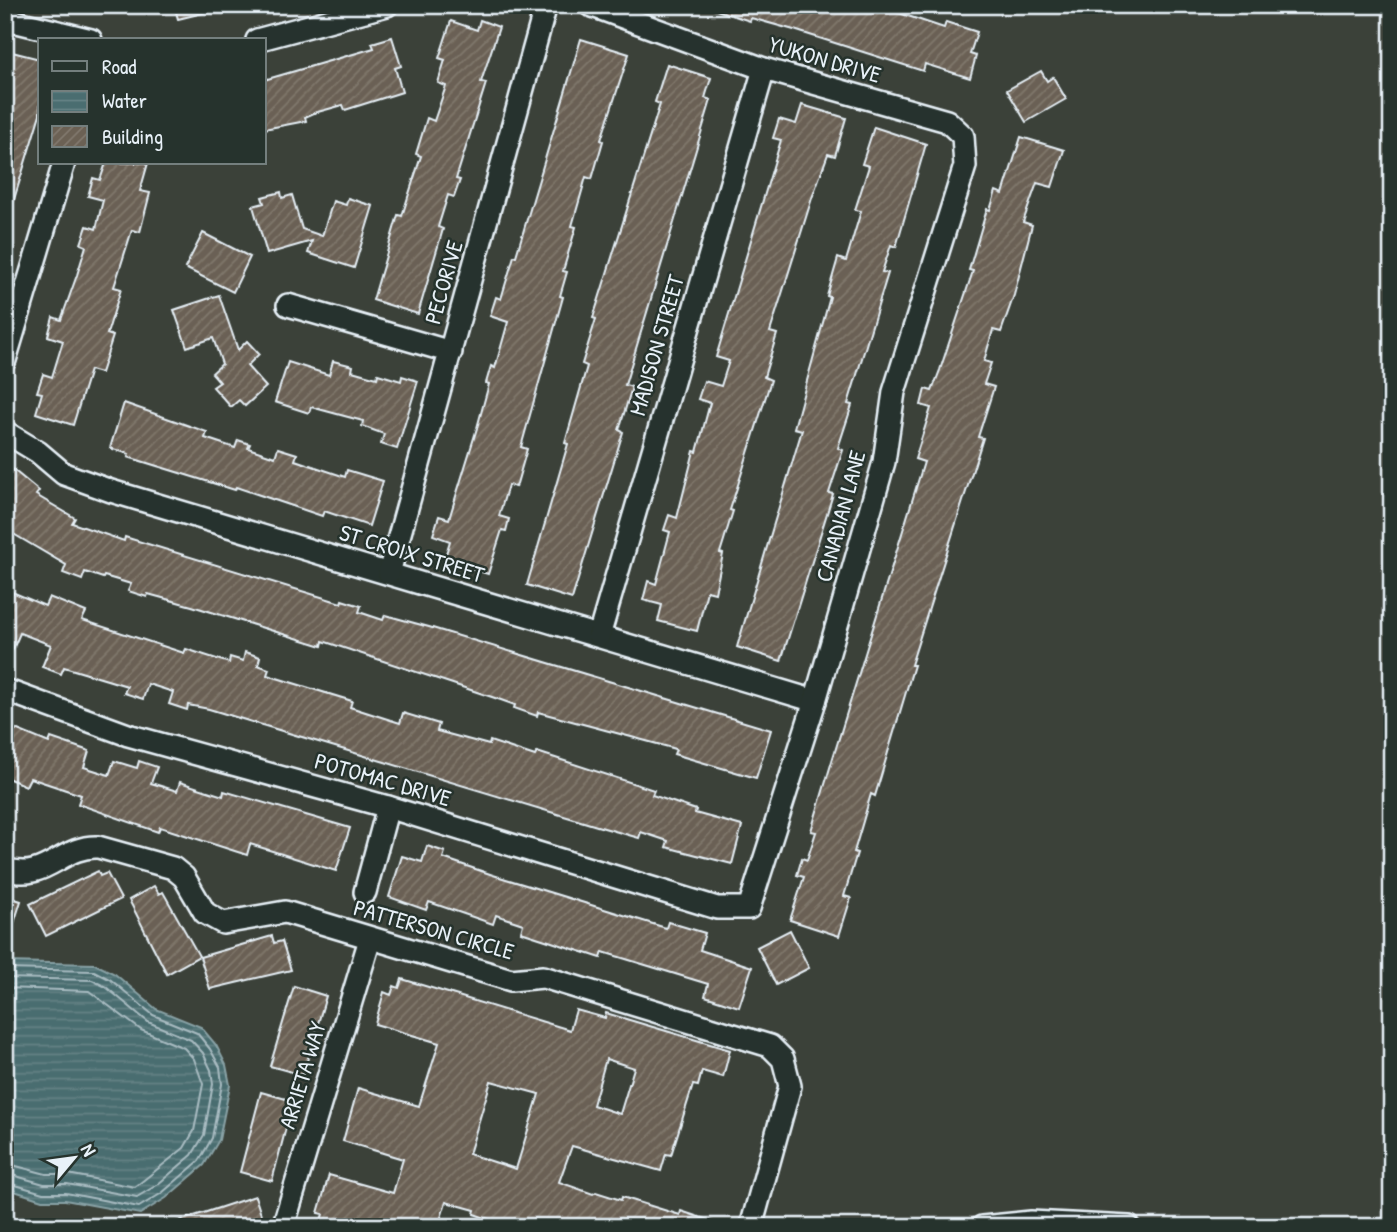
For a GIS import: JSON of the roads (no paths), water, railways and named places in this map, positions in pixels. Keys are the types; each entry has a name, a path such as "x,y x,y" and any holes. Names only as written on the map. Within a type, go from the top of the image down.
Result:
{"street":[{"path":"264,38 387,5"},
{"name":"PECORIVE","path":"389,573 546,5"},
{"name":"YUKON DRIVE","path":"590,5 764,69 947,121 963,136"},
{"path":"5,19 83,38"},
{"name":"MADISON STREET","path":"599,636 764,69"},
{"name":"CANADIAN LANE","path":"749,908 815,702 884,463 894,391 964,166 963,136"},
{"path":"5,360 64,164"},
{"path":"288,305 451,352"},
{"name":"ST CROIX STREET","path":"5,432 38,452 64,474 111,491 815,702"},
{"name":"POTOMAC DRIVE","path":"5,690 128,735 388,807 717,908 749,908"},
{"path":"365,892 388,807"},
{"name":"PATTERSON CIRCLE","path":"5,869 30,874 87,846 98,847 173,869 184,877 205,913 223,923 285,912 511,980 543,977 770,1046 783,1059 790,1086 751,1227"},
{"name":"ARRIETA WAY","path":"283,1227 370,939"},
{"path":"982,1227 1055,1222 1129,1227"}],"water":[{"path":"5,962 95,964 115,974 156,1009 201,1027 216,1045 226,1065 230,1085 219,1140 204,1165 166,1198 140,1214 65,1200 42,1200 5,1188"}]}
